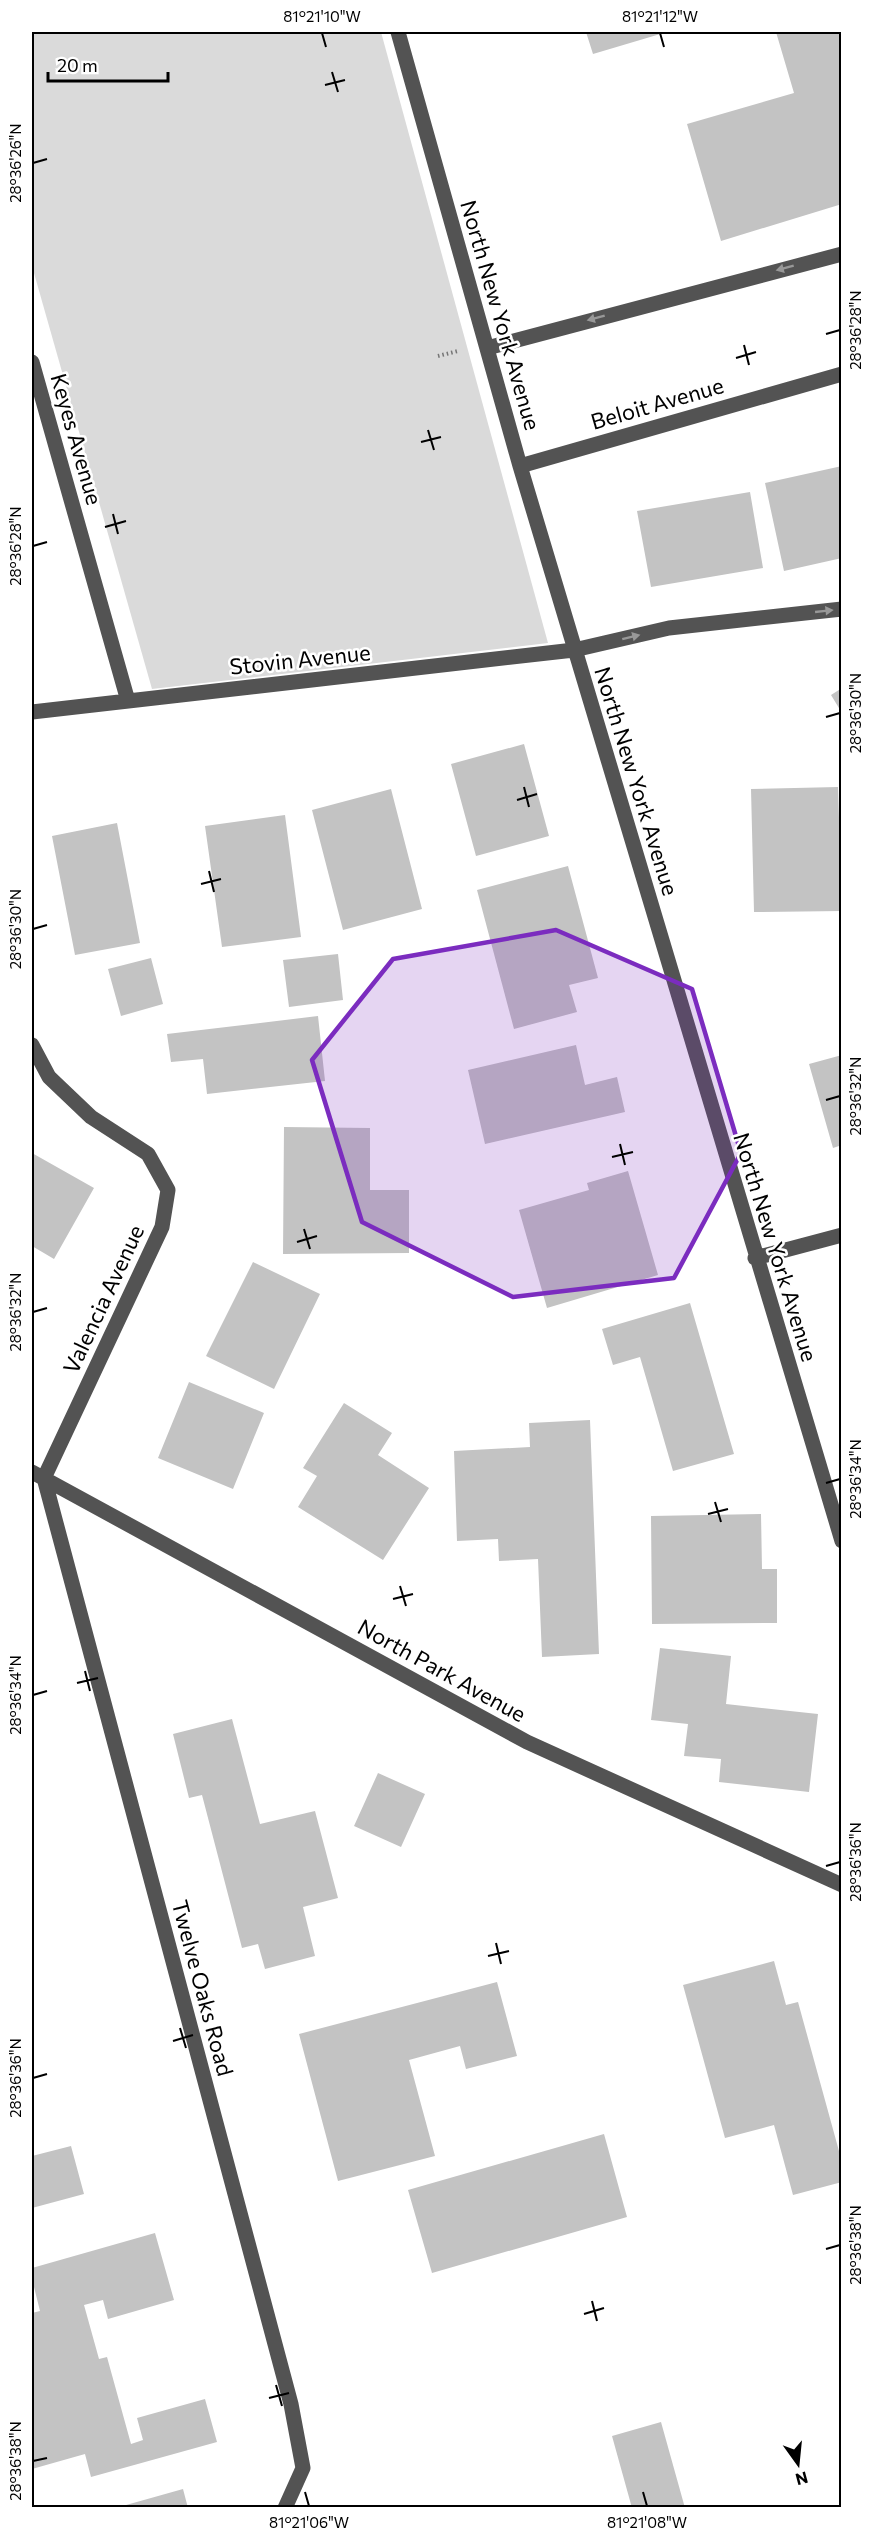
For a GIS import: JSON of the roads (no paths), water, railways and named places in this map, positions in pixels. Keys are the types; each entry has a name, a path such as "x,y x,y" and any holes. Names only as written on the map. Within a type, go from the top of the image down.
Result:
{"street":[{"name":"North New York Avenue","path":"399,32 520,466 574,650 842,1541"},
{"path":"487,348 842,254"},
{"name":"Keyes Avenue","path":"32,362 128,701"},
{"name":"Beloit Avenue","path":"520,466 842,374"},
{"name":"Stovin Avenue","path":"32,712 574,650 669,628 842,609"},
{"name":"Valencia Avenue","path":"32,1045 49,1077 91,1117 148,1154 168,1190 162,1227 38,1475"},
{"path":"755,1258 842,1235"},
{"name":"North Park Avenue","path":"38,1475 527,1742 842,1885"},
{"name":"Twelve Oaks Road","path":"38,1475 291,2404 303,2468 285,2508"}]}
